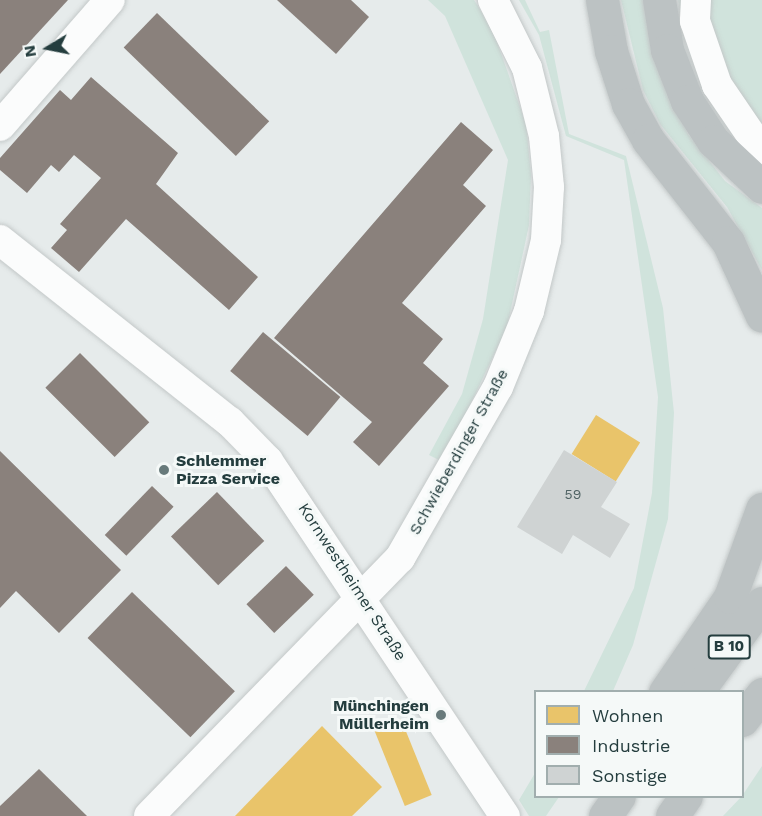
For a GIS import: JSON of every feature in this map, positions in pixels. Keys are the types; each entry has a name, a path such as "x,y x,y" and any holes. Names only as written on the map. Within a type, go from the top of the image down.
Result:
{"highway":[{"path":"602,0 611,51 628,104 648,140 728,242 762,316"},
{"path":"659,0 667,50 687,101 713,141 762,187"},
{"path":"666,690 730,597 762,509"},
{"name":"B 10","path":"698,690 762,603"},
{"path":"744,717 762,694"},
{"path":"584,816 594,798"},
{"path":"605,816 618,798"},
{"path":"672,816 685,798"}],"street":[{"path":"0,126 110,0"},
{"name":"Schwieberdinger Straße","path":"149,816 364,599 400,558 498,387 529,311 546,240 544,136 526,68 493,0"},
{"path":"696,0 695,21 717,85 762,150"},
{"name":"Kornwestheimer Straße","path":"0,240 230,422 268,461 364,599 498,812"}],"shaded area":[{"path":"428,0 474,0 492,28 526,124 531,175 529,225 507,327 443,462 429,455 462,394 483,319 508,160 445,16"},
{"path":"519,0 525,0 540,32 549,30 569,134 626,156 663,308 674,413 668,519 633,645 613,690 584,690 634,588 652,493 658,397 624,160 566,136 539,35"},
{"path":"621,0 643,0 653,59 688,134 725,181 762,208 762,270 727,207 660,124 643,90"},
{"path":"678,0 686,0 750,155 701,88"},
{"path":"706,0 762,0 762,139 714,52"},
{"path":"762,766 762,816 723,816 740,798 744,798 744,793"},
{"path":"534,775 534,798 558,798 546,816 529,816 519,800"}],"building: Wohnen":[{"path":"596,415 640,443 616,482 572,454"},
{"path":"401,719 432,795 405,806 374,730"},
{"path":"322,726 382,787 352,816 235,816"}],"building: Industrie":[{"path":"0,0 68,0 0,74"},
{"path":"277,0 351,0 369,17 336,54"},
{"path":"157,13 269,121 236,156 124,48"},
{"path":"91,77 178,153 156,184 258,277 229,310 126,219 79,272 51,248 67,230 60,224 101,178 74,155 59,172 51,165 27,193 0,170 0,158 60,90 71,100"},
{"path":"461,122 493,150 463,185 486,206 402,303 443,339 423,363 449,386 379,466 353,442 372,422 274,338"},
{"path":"263,332 340,397 308,436 230,371"},
{"path":"80,353 149,422 115,457 45,388"},
{"path":"0,451 121,570 59,633 16,591 0,608"},
{"path":"152,486 174,507 126,556 105,535"},
{"path":"217,492 264,541 218,585 171,536"},
{"path":"286,566 314,595 274,633 246,604"},
{"path":"132,592 235,691 190,737 88,638"},
{"path":"39,769 87,816 0,816 0,806"}],"building: Sonstige":[{"path":"564,450 617,482 601,507 630,524 610,558 573,535 562,554 517,527"}],"place":[{"name":"Schlemmer Pizza Service","path":"164,470"},
{"name":"Münchingen Müllerheim","path":"441,715"}]}
